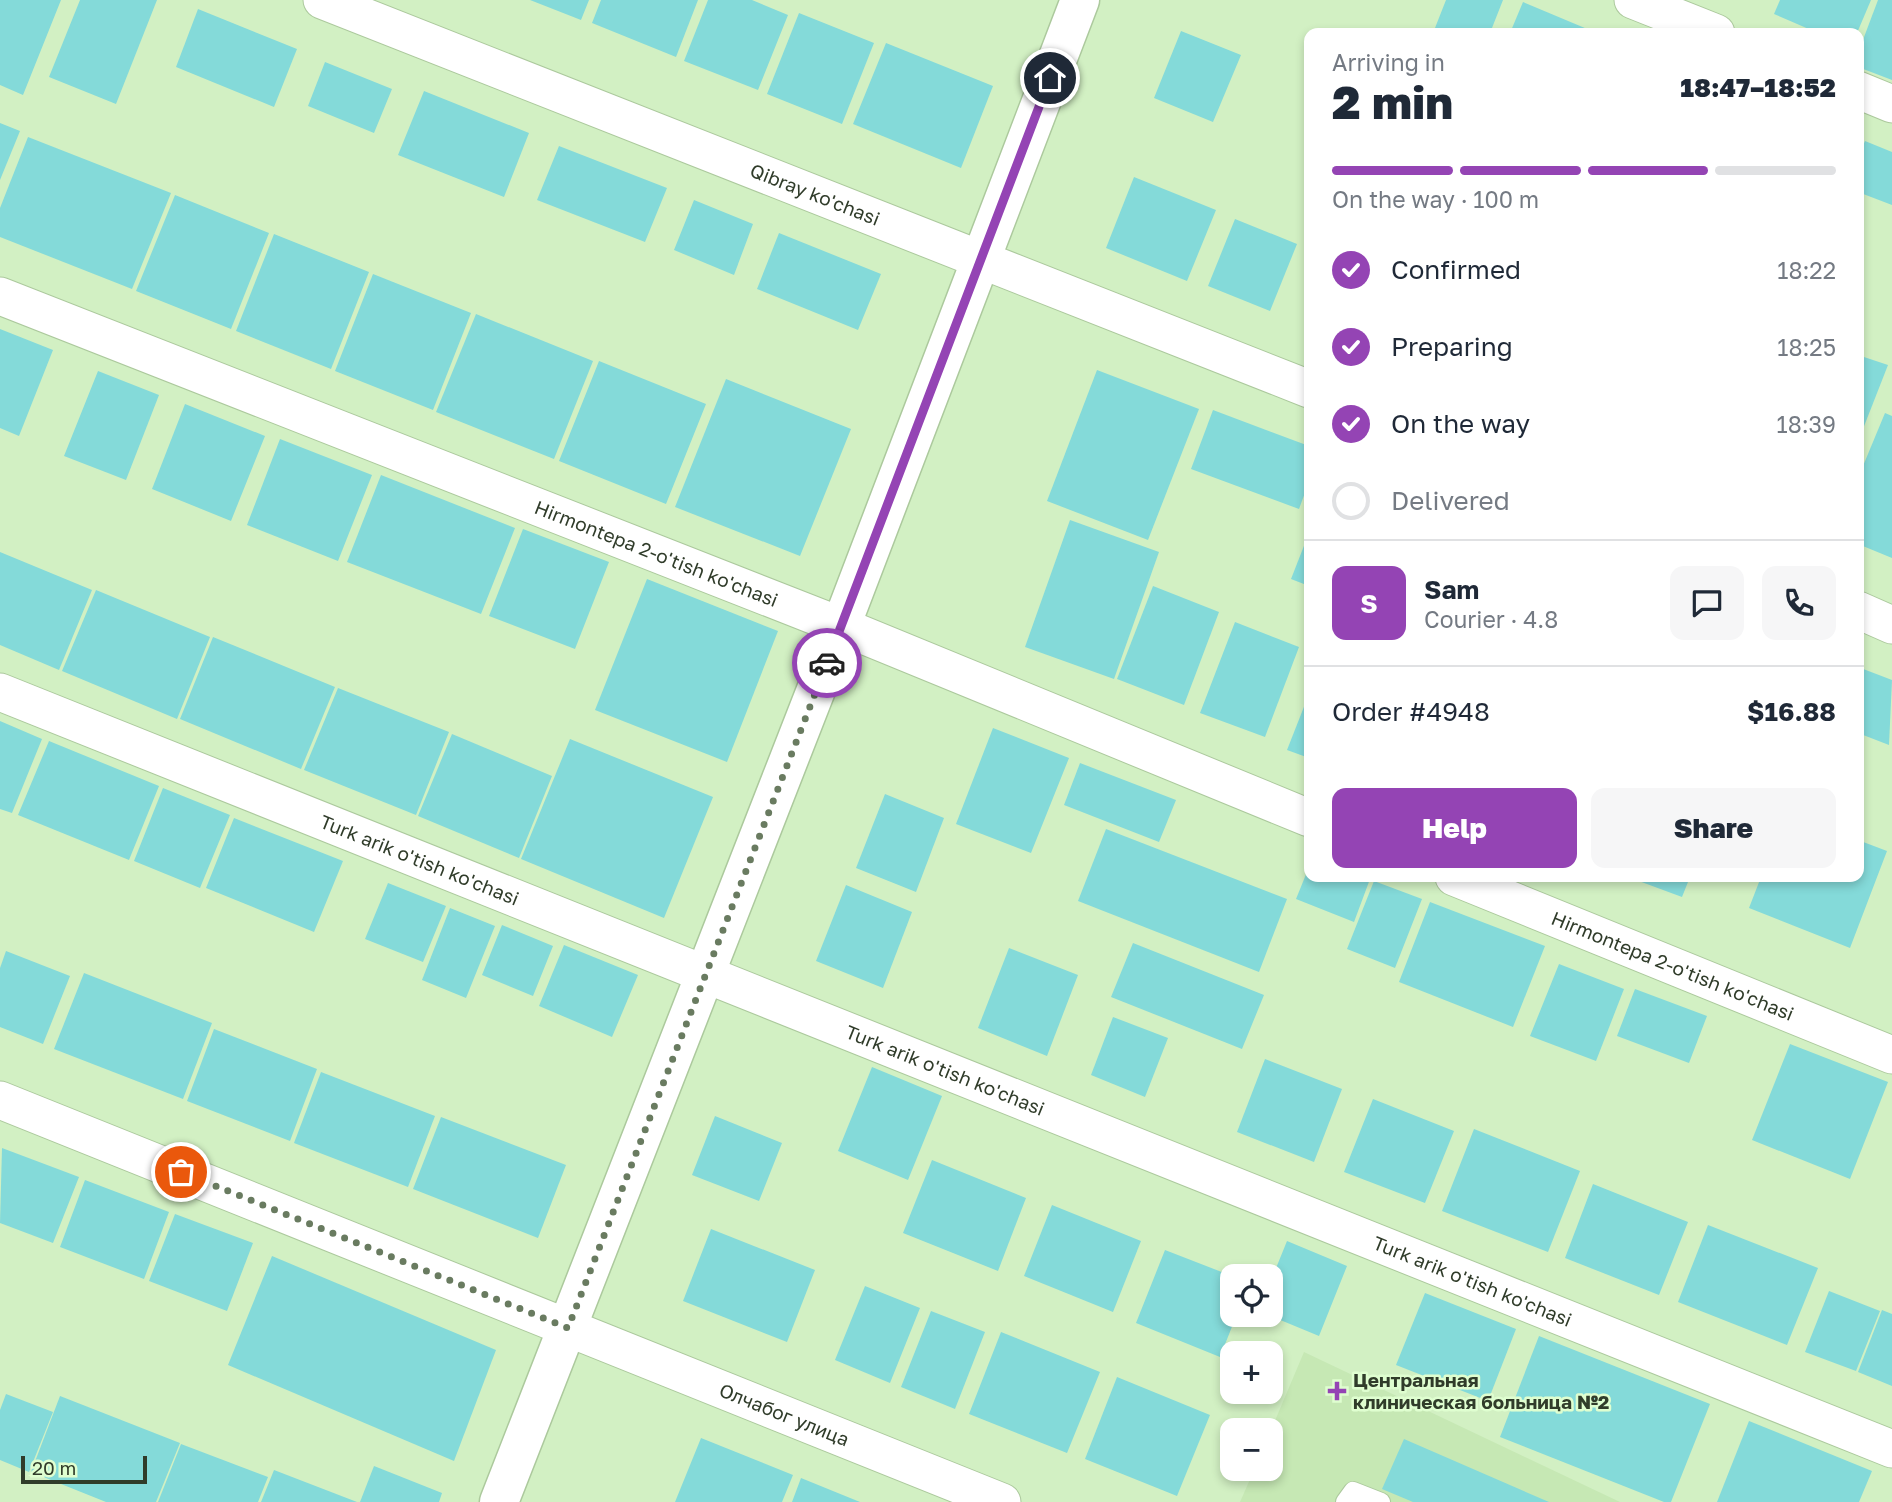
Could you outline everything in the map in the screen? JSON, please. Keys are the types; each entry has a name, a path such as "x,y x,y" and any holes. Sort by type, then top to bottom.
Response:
{"street":[{"name":"Qibray ko'chasi","path":"322,0 1304,387"},
{"path":"499,1502 841,626 1080,0"},
{"path":"1633,0 1703,28"},
{"path":"1864,92 1892,104"},
{"name":"Hirmontepa 2-o'tish ko'chasi","path":"0,296 841,626 1304,816"},
{"path":"1864,613 1892,625"},
{"name":"Turk arik o'tish ko'chasi","path":"0,692 1892,1449"},
{"name":"Hirmontepa 2-o'tish ko'chasi","path":"1466,882 1892,1055"},
{"name":"Олчабог улица","path":"0,1100 1002,1502"}],"lane":[{"path":"1345,1502 1353,1491 1381,1502"}],"shaded area":[{"name":"Центральная клиническая больница №2","path":"1304,1352 1620,1502 1240,1502 1249,1481 1283,1481 1283,1418 1276,1418"}],"building":[{"path":"0,0 61,0 23,95 0,85"},
{"path":"80,0 157,0 116,104 49,77"},
{"path":"530,0 589,0 581,20"},
{"path":"601,0 698,0 676,57 592,23"},
{"path":"708,0 752,0 788,15 758,90 684,61"},
{"path":"1446,0 1503,0 1492,28 1435,28"},
{"path":"1780,0 1871,0 1859,28 1806,28 1774,14"},
{"path":"1878,0 1892,0 1892,80 1864,69 1864,37"},
{"path":"1523,2 1585,28 1512,28"},
{"path":"198,9 297,49 274,107 176,67"},
{"path":"799,13 874,43 842,124 767,94"},
{"path":"1181,31 1241,55 1213,122 1154,98"},
{"path":"886,43 993,86 961,168 853,124"},
{"path":"325,62 392,89 374,133 308,106"},
{"path":"424,91 529,133 504,197 398,155"},
{"path":"0,123 20,131 0,180"},
{"path":"28,137 171,193 132,289 0,237 0,208"},
{"path":"1865,141 1892,152 1892,205 1864,194"},
{"path":"559,146 667,188 645,242 537,200"},
{"path":"1134,177 1216,210 1187,281 1106,248"},
{"path":"175,195 269,233 231,329 136,291"},
{"path":"694,200 753,224 734,275 674,250"},
{"path":"1235,219 1297,244 1270,311 1208,286"},
{"path":"779,233 881,274 858,330 757,289"},
{"path":"274,234 369,272 331,369 236,331"},
{"path":"373,274 471,313 433,410 335,371"},
{"path":"476,314 593,361 554,459 436,412"},
{"path":"0,329 53,350 19,436 0,428"},
{"path":"1864,357 1888,365 1864,426"},
{"path":"599,361 706,404 666,504 559,461"},
{"path":"1097,370 1199,409 1148,540 1047,501"},
{"path":"98,371 159,395 126,480 64,456"},
{"path":"726,379 851,429 800,556 675,507"},
{"path":"185,404 265,436 231,521 152,489"},
{"path":"1213,410 1304,444 1304,496 1299,509 1191,469"},
{"path":"1885,413 1892,416 1892,558 1864,546 1864,464"},
{"path":"280,439 372,475 338,561 247,525"},
{"path":"381,475 515,528 481,614 347,562"},
{"path":"1070,520 1159,552 1114,679 1025,647"},
{"path":"523,529 609,562 575,649 489,616"},
{"path":"1304,546 1304,584 1291,579"},
{"path":"0,552 92,590 59,670 0,645"},
{"path":"647,579 778,631 727,762 595,710"},
{"path":"1153,586 1219,612 1184,705 1117,679"},
{"path":"96,590 210,637 177,719 62,671"},
{"path":"1235,622 1299,647 1265,737 1200,713"},
{"path":"213,637 335,687 301,769 180,719"},
{"path":"1864,669 1892,680 1889,745 1864,735"},
{"path":"338,688 449,732 416,815 304,770"},
{"path":"1304,707 1304,756 1287,750"},
{"path":"0,721 42,739 12,813 0,809"},
{"path":"993,728 1069,758 1031,853 956,824"},
{"path":"452,734 552,776 519,858 418,816"},
{"path":"570,739 713,797 664,918 521,859"},
{"path":"49,741 159,786 129,860 18,815"},
{"path":"1080,763 1176,800 1159,842 1064,805"},
{"path":"163,788 230,815 200,888 134,861"},
{"path":"885,794 944,818 916,892 856,868"},
{"path":"234,818 343,861 314,932 206,888"},
{"path":"1106,829 1287,899 1259,972 1078,901"},
{"path":"1864,842 1887,851 1850,948 1749,908 1759,882 1864,882"},
{"path":"1304,879 1304,882 1369,882 1354,922 1296,899"},
{"path":"1374,882 1422,899 1395,968 1347,949"},
{"path":"1642,882 1688,882 1682,897"},
{"path":"388,883 446,906 423,962 365,939"},
{"path":"846,885 912,912 883,988 816,961"},
{"path":"1430,902 1545,946 1513,1027 1399,982"},
{"path":"450,908 495,926 466,998 422,980"},
{"path":"502,925 553,946 533,996 482,975"},
{"path":"1133,943 1264,995 1242,1049 1111,997"},
{"path":"564,945 638,975 612,1037 539,1006"},
{"path":"1009,948 1078,975 1047,1056 978,1028"},
{"path":"6,951 70,976 43,1044 0,1027 0,968"},
{"path":"1559,964 1624,989 1596,1061 1530,1036"},
{"path":"84,973 212,1023 183,1099 54,1049"},
{"path":"1635,989 1707,1016 1689,1063 1617,1036"},
{"path":"1113,1017 1168,1038 1145,1097 1091,1075"},
{"path":"214,1029 317,1069 290,1141 187,1101"},
{"path":"1790,1044 1888,1082 1850,1179 1752,1140"},
{"path":"1265,1059 1342,1089 1314,1162 1237,1132"},
{"path":"872,1067 942,1096 908,1180 838,1151"},
{"path":"321,1072 435,1116 408,1187 294,1143"},
{"path":"1373,1099 1454,1131 1425,1203 1344,1172"},
{"path":"715,1116 782,1143 759,1201 692,1175"},
{"path":"441,1117 566,1165 538,1238 413,1189"},
{"path":"1474,1129 1580,1171 1548,1252 1442,1211"},
{"path":"2,1148 79,1177 53,1243 0,1223"},
{"path":"932,1160 1026,1198 998,1271 903,1233"},
{"path":"85,1180 169,1212 144,1279 60,1247"},
{"path":"1593,1184 1688,1222 1659,1295 1565,1258"},
{"path":"1052,1205 1141,1241 1113,1312 1024,1276"},
{"path":"175,1214 253,1243 227,1311 149,1281"},
{"path":"1708,1225 1818,1268 1787,1345 1678,1302"},
{"path":"711,1229 815,1270 787,1342 683,1301"},
{"path":"1287,1241 1347,1266 1319,1336 1283,1321 1283,1264 1278,1264"},
{"path":"1165,1250 1220,1271 1220,1327 1232,1327 1226,1341 1220,1341 1220,1357 1136,1323"},
{"path":"272,1256 496,1350 454,1461 228,1365"},
{"path":"865,1286 920,1308 890,1383 835,1360"},
{"path":"1829,1291 1880,1311 1856,1371 1805,1352"},
{"path":"1425,1293 1516,1329 1488,1401 1396,1365"},
{"path":"1882,1310 1892,1314 1892,1386 1858,1372"},
{"path":"931,1311 985,1332 955,1409 901,1387"},
{"path":"1001,1332 1100,1372 1067,1453 969,1414"},
{"path":"1539,1336 1710,1404 1671,1502 1664,1502 1500,1437"},
{"path":"1117,1377 1210,1415 1177,1496 1085,1459"},
{"path":"6,1394 53,1412 29,1472 0,1460 0,1410"},
{"path":"60,1396 180,1443 156,1502 106,1502 31,1472"},
{"path":"1749,1421 1872,1471 1859,1502 1717,1502"},
{"path":"701,1438 793,1475 782,1502 675,1502"},
{"path":"1404,1439 1549,1502 1413,1502 1382,1489"},
{"path":"181,1444 268,1477 258,1502 158,1502"},
{"path":"374,1466 442,1493 439,1502 360,1502"},
{"path":"274,1470 357,1502 261,1502"},
{"path":"801,1478 860,1502 792,1502"}],"way so far":[{"path":"181,1172 568,1328 827,663"}],"place":[{"name":"Центральная клиническая больница №2","path":"1337,1391"}],"route":[{"path":"827,663 1050,78"}]}
